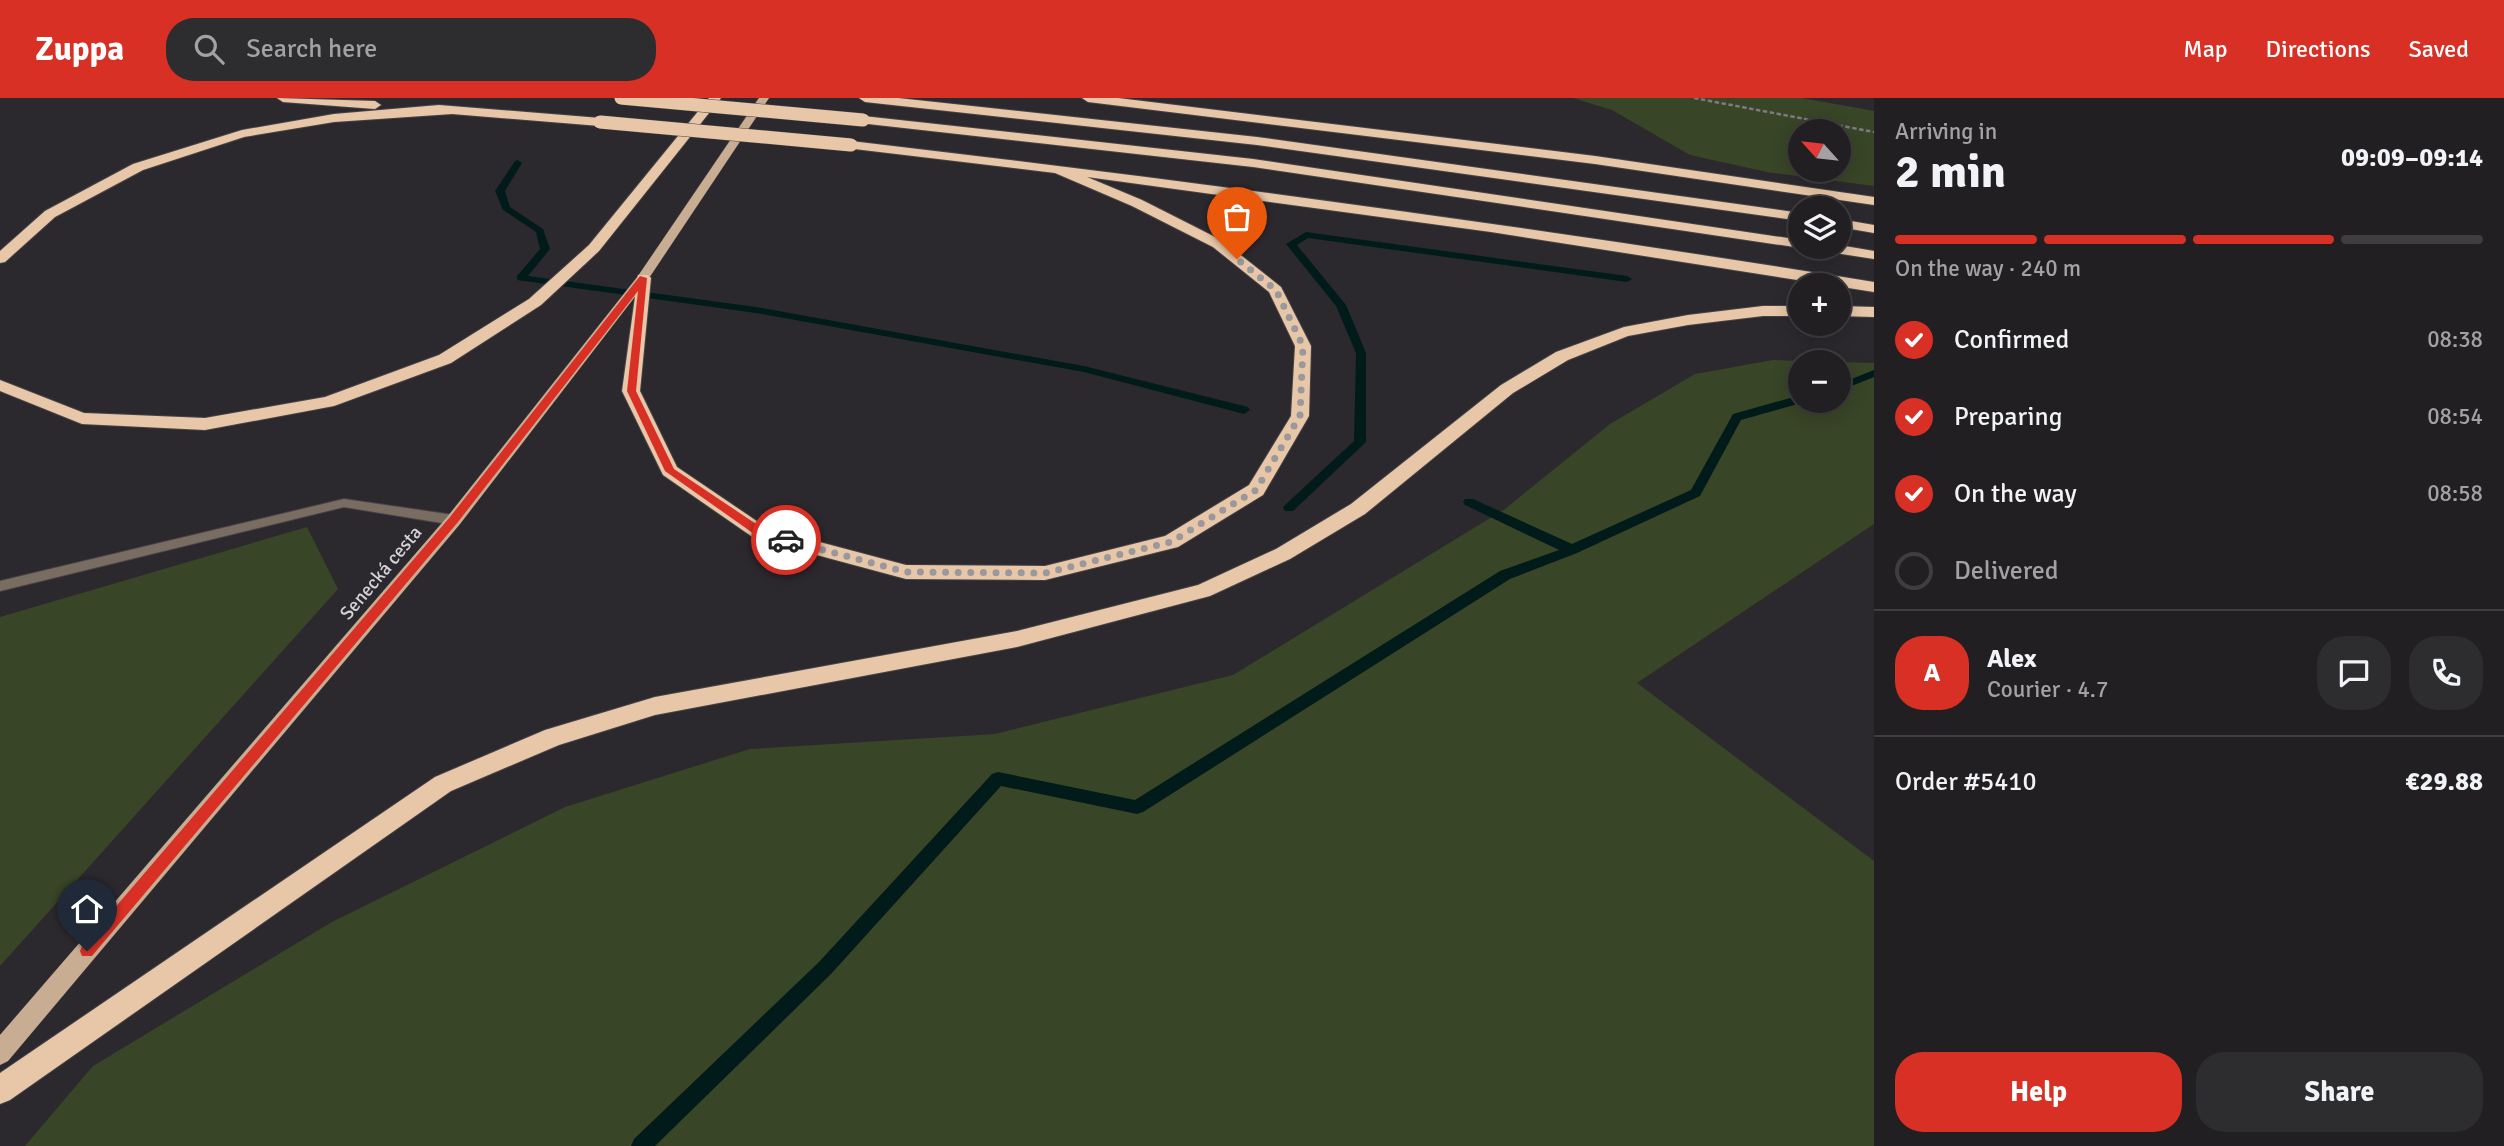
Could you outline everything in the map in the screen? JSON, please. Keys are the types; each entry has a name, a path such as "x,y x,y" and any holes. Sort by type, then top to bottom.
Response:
{"highway":[{"path":"283,98 600,122 851,145 1054,168 1432,217 1874,287"},
{"path":"621,98 863,120 1253,163 1788,242"},
{"path":"0,385 82,418 205,424 328,402 445,359 535,302 594,248 715,98"},
{"path":"865,98 1257,141 1788,215"},
{"path":"1088,98 1595,160 1874,201"},
{"path":"1175,98 1265,118"},
{"path":"0,260 50,214 138,167 242,134 334,118 453,110"},
{"path":"643,278 631,391 670,471 761,533 906,572 1045,573 1171,542 1256,490 1300,416 1303,346 1276,290 1218,244 1137,203 1054,168"},
{"path":"1851,225 1874,229"},
{"path":"1851,251 1874,255"},
{"path":"0,1090 443,785 552,737 655,706 1017,639 1203,591 1283,554 1358,509 1507,390 1562,356 1624,332 1689,320 1763,311 1788,311"},
{"path":"1851,311 1874,312"}],"main road":[{"name":"Senecká cesta","path":"0,1053 454,520 643,278 764,98"}],"lane":[{"path":"0,586 344,503 454,520"}],"path":[{"path":"1694,98 1874,132"}],"green space":[{"path":"1573,98 1802,98 1874,111 1874,186 1843,182 1852,182 1852,119 1788,119 1788,175 1690,155 1612,110"},
{"path":"1773,360 1788,360 1788,413 1851,413 1851,362 1874,363 1874,524 1637,683 1874,861 1874,1146 25,1146 93,1066 332,922 565,807 750,749 995,734 1233,675 1505,509 1610,424 1695,374"},
{"path":"307,527 338,589 0,966 0,617"}],"waterway":[{"path":"518,163 500,191 506,208 540,231 545,249 521,278 756,310 1084,369 1244,410"},
{"path":"1289,508 1360,442 1361,353 1341,305 1291,244 1306,235 1627,279"},
{"path":"1851,383 1874,373"},
{"path":"1572,550 1696,493 1737,417 1788,403"},
{"path":"1469,502 1572,550"},
{"path":"641,1146 825,968 998,779 1137,807 1505,575 1572,550"}],"way so far":[{"path":"786,540 906,572 1045,573 1171,542 1256,490 1300,416 1303,346 1276,290 1237,259"}],"route":[{"path":"87,951 454,520 643,278 631,391 670,471 761,533 786,540"}]}
